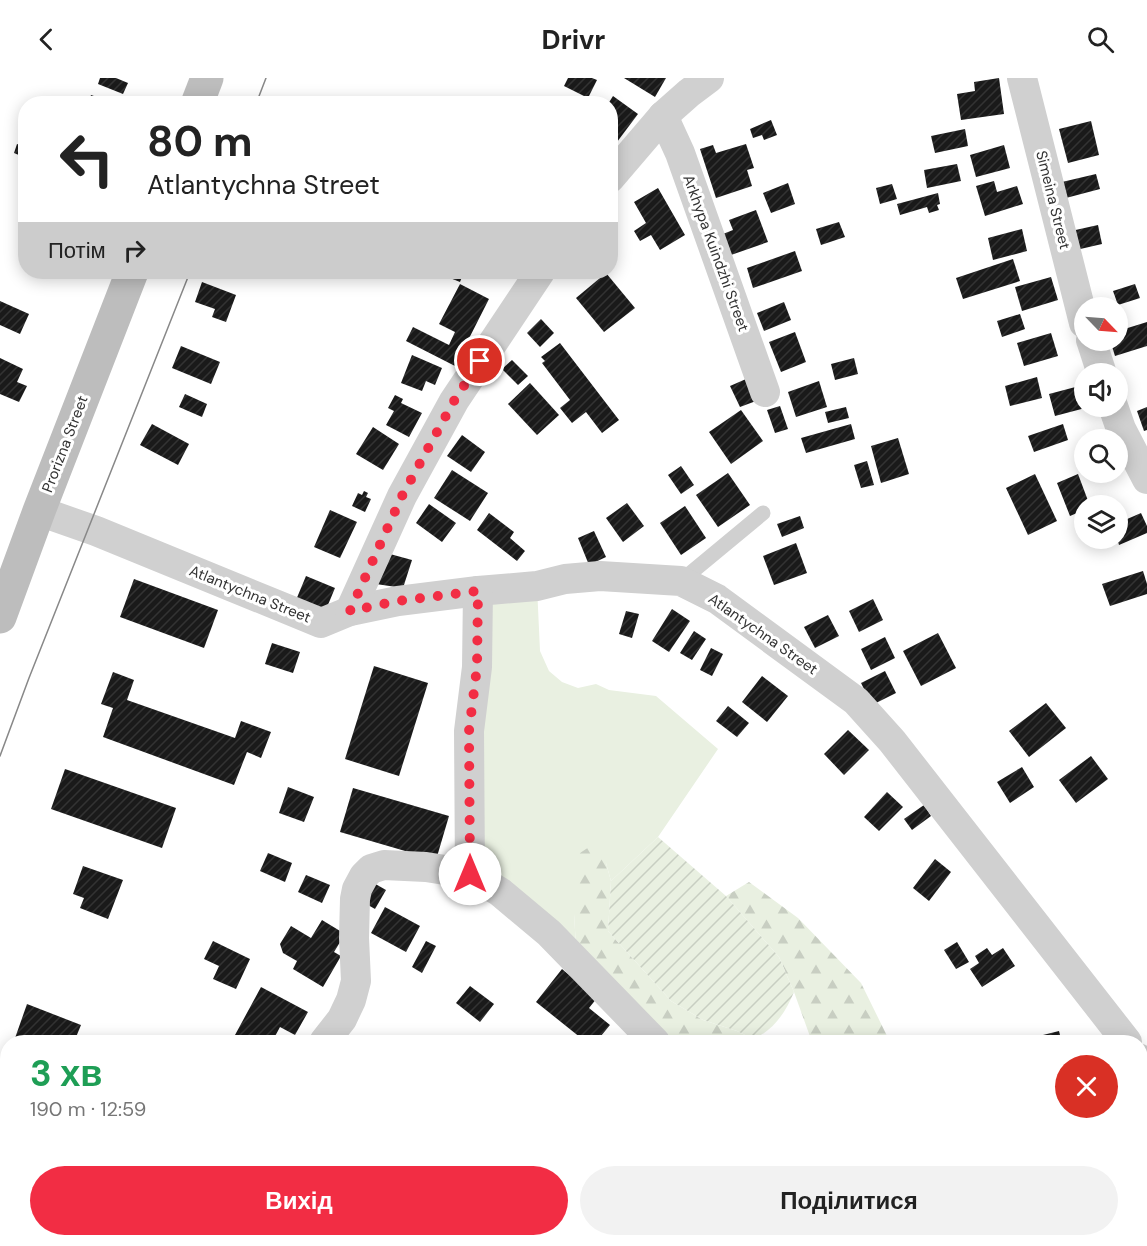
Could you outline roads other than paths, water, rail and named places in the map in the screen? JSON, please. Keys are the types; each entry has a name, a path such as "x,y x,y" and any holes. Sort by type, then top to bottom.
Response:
{"main road":[{"path":"200,96 207,78"},
{"name":"Prorizna Street","path":"0,617 129,279"}],"street":[{"path":"618,169 663,117 709,78"},
{"name":"Simeina Street","path":"1022,78 1078,297"},
{"name":"Arkhypa Kuindzhi Street","path":"663,117 680,153 765,392"},
{"path":"350,611 402,496 449,411 535,279"},
{"path":"1117,417 1147,479"},
{"name":"Atlantychna Street","path":"39,511 96,531 321,623 350,611 398,601 537,586 565,579 600,576 681,581 717,599 856,701 892,741 1122,1035"},
{"path":"470,874 469,731 477,667 478,591"},
{"path":"329,1035 342,1019 351,1000 356,981 354,938 357,889 371,868 384,865 426,867 470,874 500,892 549,933 648,1035"}],"lane":[{"path":"681,581 763,513"}],"tram line":[{"path":"259,96 266,78"},
{"path":"0,756 187,279"}]}
